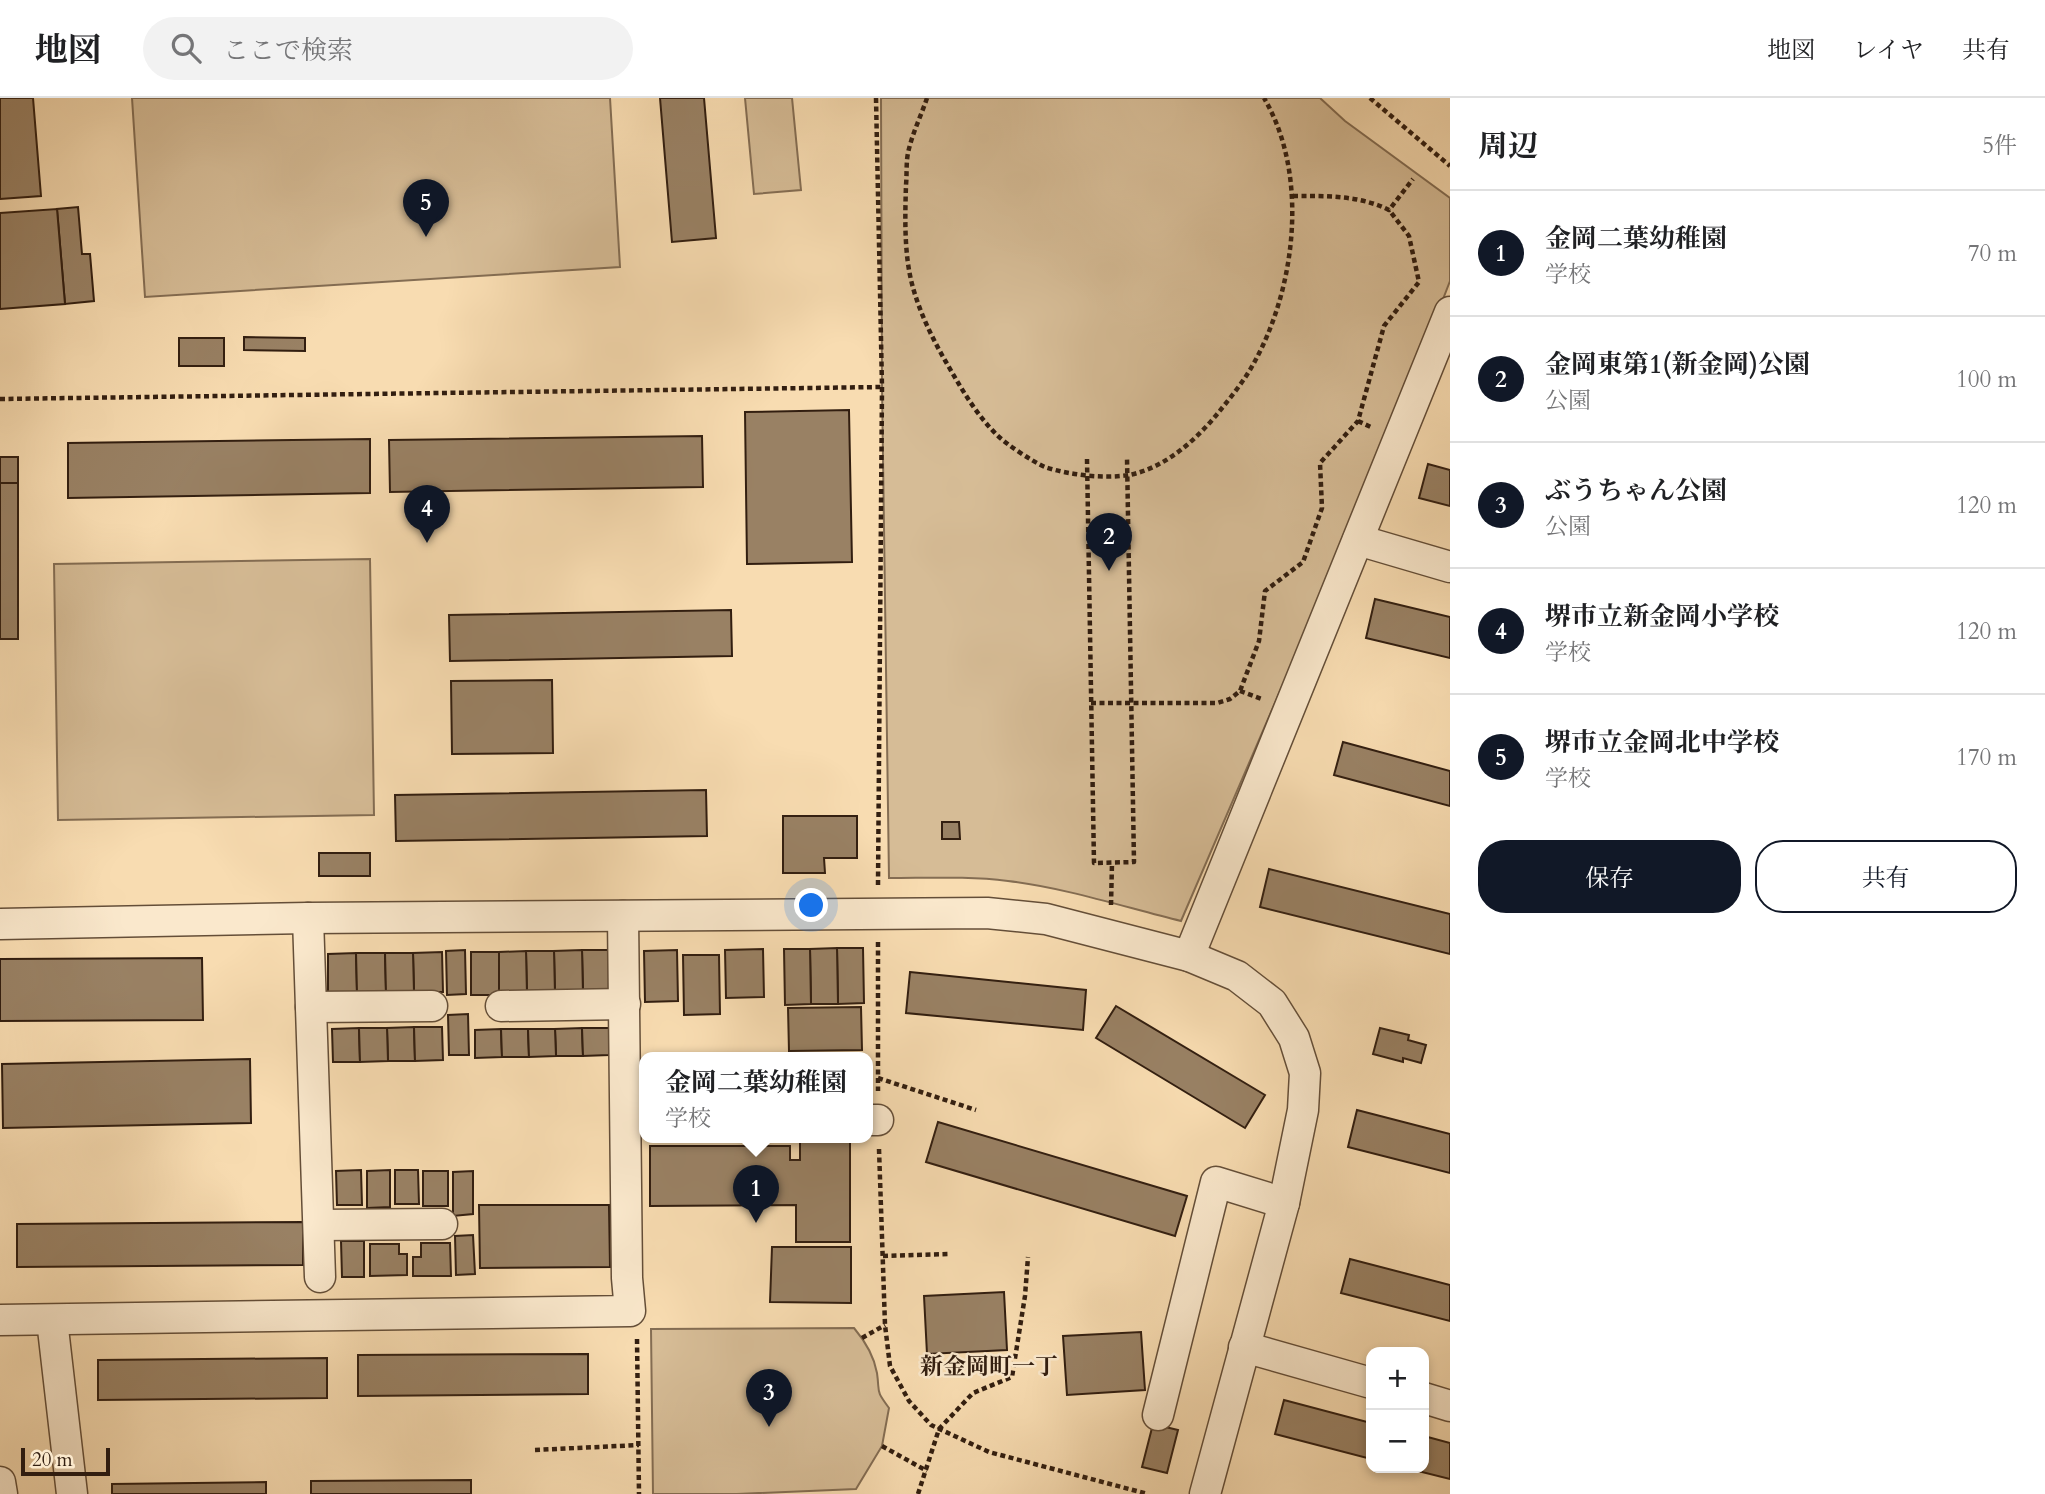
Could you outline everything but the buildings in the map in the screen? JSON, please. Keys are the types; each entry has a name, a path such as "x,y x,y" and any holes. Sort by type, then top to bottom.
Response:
{"street":[{"path":"1189,956 1450,313"},
{"path":"1358,540 1450,567"},
{"path":"0,924 307,918 987,913 1046,919 1189,956 1237,976 1272,1003 1294,1038 1305,1073 1303,1110 1284,1203 1205,1494"},
{"path":"0,1321 630,1311 628,1278 636,1123 625,1004 623,916"},
{"path":"307,918 320,1277"},
{"path":"501,1006 625,1004"},
{"path":"311,1007 432,1006"},
{"path":"1158,1415 1216,1182 1284,1203"},
{"path":"319,1224 442,1224"},
{"path":"52,1320 72,1494"},
{"path":"1244,1347 1366,1382"},
{"path":"1429,1400 1450,1406"},
{"path":"0,1482 2,1494"}],"path":[{"path":"876,98 882,387 878,887"},
{"path":"927,98 908,153 905,222 912,284 932,337 966,398 998,436 1044,466 1087,475 1127,475 1140,472 1180,452 1210,422 1255,362 1272,323 1283,285 1293,213 1287,159 1275,117 1264,98"},
{"path":"1370,98 1450,166"},
{"path":"1389,210 1413,179"},
{"path":"1091,703 1217,703 1230,699 1240,691 1259,641 1265,592 1303,562 1322,508 1320,463 1358,421 1384,326 1419,282 1409,236 1389,210 1376,204 1343,197 1293,196"},
{"path":"0,399 882,387"},
{"path":"1087,459 1094,863 1134,862 1127,457"},
{"path":"1111,913 1112,863"},
{"path":"878,934 878,1077 873,1120 885,1325 890,1366 909,1401 931,1425 939,1429 989,1452 1148,1494"},
{"path":"878,1077 976,1110"},
{"path":"883,1256 948,1254"},
{"path":"918,1494 939,1429 973,1393 1012,1377 1025,1296 1028,1257"},
{"path":"630,1311 636,1333 639,1494"},
{"path":"862,1338 885,1325"},
{"path":"535,1450 639,1446"},
{"path":"882,1447 927,1471"}],"shaded area":[{"path":"132,98 610,98 620,267 145,297"},
{"path":"745,98 792,98 801,190 754,194"},
{"path":"881,98 1320,98 1345,121 1450,198 1450,281 1390,436 1181,921 1030,884 979,878 889,878"},
{"path":"370,559 374,815 58,820 54,564"},
{"path":"854,1328 871,1355 876,1367 879,1391 889,1408 882,1446 856,1489 653,1494 651,1329"}],"place":[{"name":"堺市立金岡北中学校","path":"426,237"},
{"name":"堺市立新金岡小学校","path":"427,543"},
{"name":"金岡東第1(新金岡)公園","path":"1109,571"},
{"name":"金岡二葉幼稚園","path":"756,1223"},
{"name":"ぶうちゃん公園","path":"769,1427"}],"district":[{"name":"新金岡町一丁","path":"989,1366"}]}
